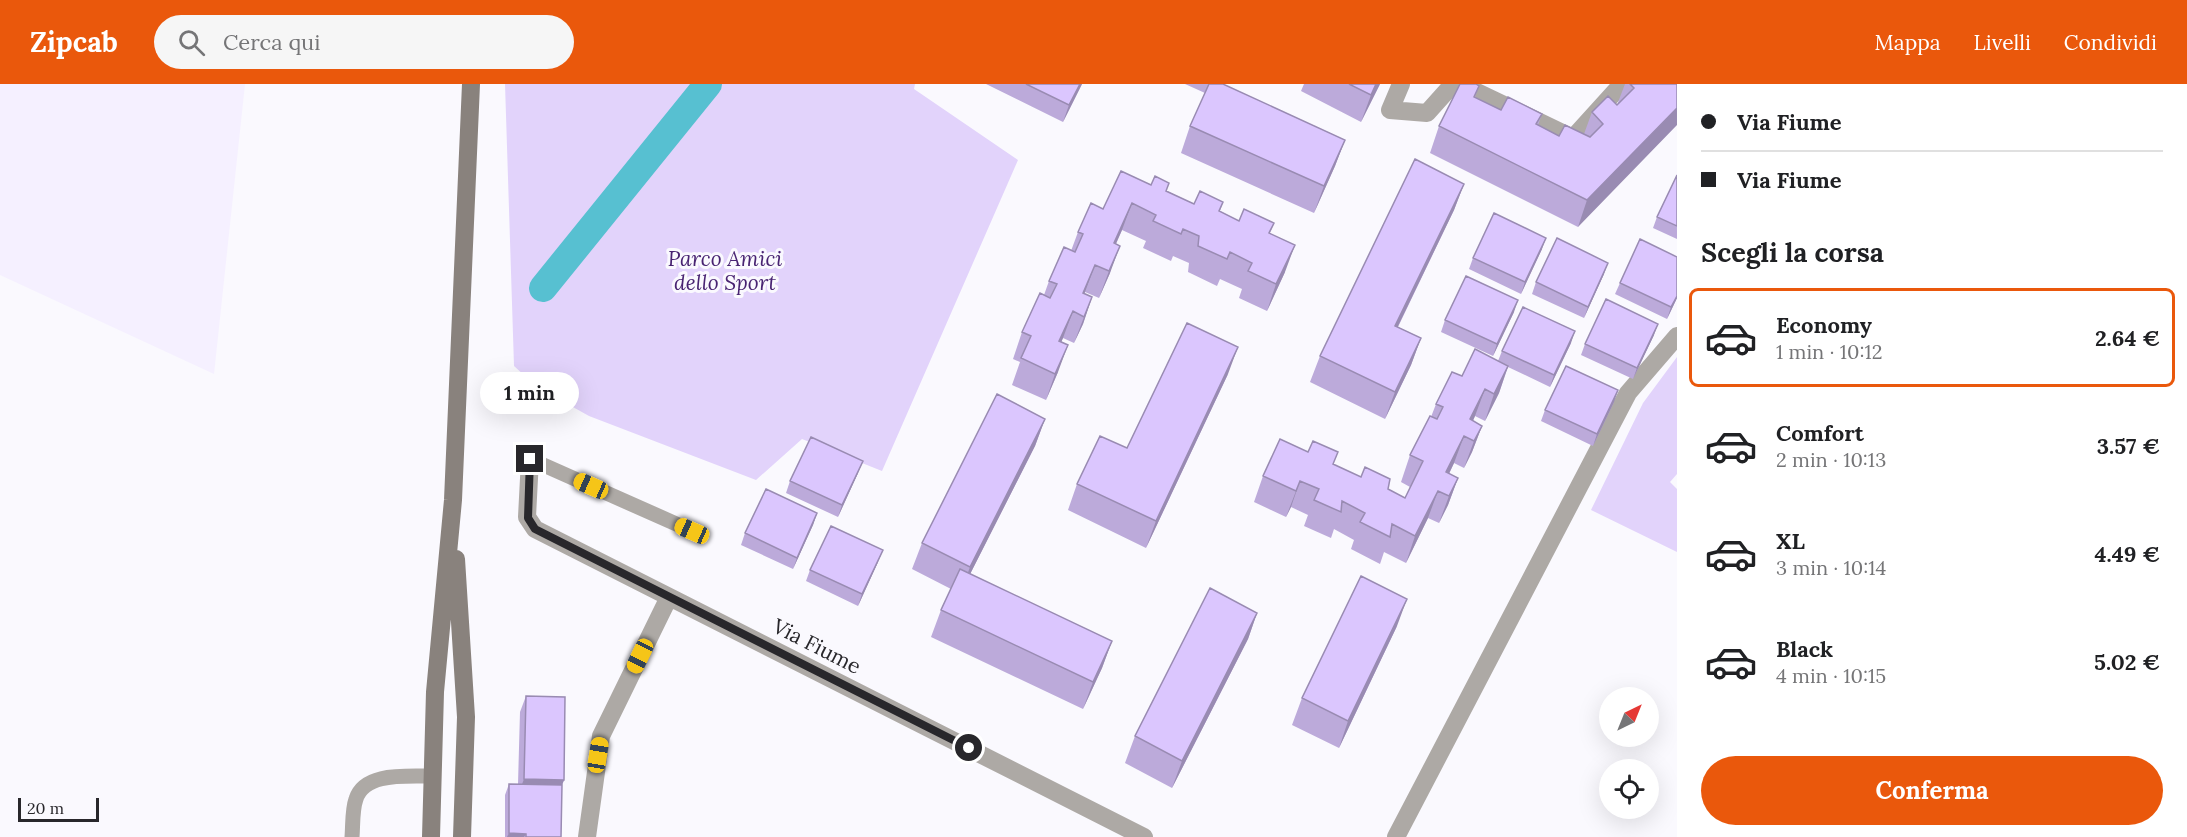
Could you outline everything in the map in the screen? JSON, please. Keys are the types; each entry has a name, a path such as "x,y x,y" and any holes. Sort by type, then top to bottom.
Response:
{"main road":[{"path":"431,837 435,692 453,500 471,84"},
{"path":"453,500 466,717 462,837"}],"street":[{"path":"1401,84 1390,110 1427,113 1453,84"},
{"path":"1460,84 1573,138 1622,84"},
{"path":"1396,837 1628,393 1677,336"},
{"name":"Via Fiume","path":"530,459 528,518 535,529 1144,837"},
{"path":"586,837 601,736 669,597"}],"lane":[{"path":"530,459 692,531"},
{"path":"352,837 355,800 362,787 373,781 387,778 433,776"}],"shaded area":[{"path":"0,84 245,84 214,374 0,275"}],"green space":[{"name":"Parco Amici dello Sport","path":"505,84 915,84 914,89 1018,160 882,471 802,439 756,480 589,416 537,387 514,366"},
{"path":"1677,357 1677,474 1670,482 1677,489 1677,552 1591,510 1643,403"}],"building":[{"path":"1026,84 1080,84 1069,105"},
{"path":"1209,84 1223,84 1345,140 1324,186 1190,126"},
{"path":"1349,84 1376,84 1371,95"},
{"path":"1460,84 1476,84 1479,86 1474,97 1501,110 1508,97 1542,114 1536,124 1559,136 1565,125 1590,137 1603,124 1592,112 1608,96 1617,105 1634,88 1630,84 1677,84 1677,108 1587,200 1439,126"},
{"path":"1415,159 1464,184 1395,326 1421,338 1395,392 1320,356"},
{"path":"1121,171 1151,185 1155,176 1169,183 1166,191 1194,204 1200,191 1223,202 1219,211 1239,221 1244,209 1274,223 1269,233 1295,245 1276,284 1248,271 1252,263 1230,252 1227,259 1198,246 1199,236 1183,229 1181,234 1153,221 1156,215 1132,203 1114,243 1120,246 1109,271 1095,265 1083,293 1092,297 1084,317 1073,311 1059,341 1068,345 1055,374 1021,358 1031,336 1022,332 1040,293 1050,298 1057,284 1049,281 1064,247 1075,252 1083,234 1078,232 1091,203 1103,209"},
{"path":"1677,175 1677,226 1657,217"},
{"path":"1494,213 1546,238 1525,282 1473,258"},
{"path":"1557,238 1608,263 1588,307 1536,282"},
{"path":"1640,239 1677,257 1677,296 1671,307 1620,283"},
{"path":"1466,276 1518,300 1497,344 1445,320"},
{"path":"1606,299 1658,324 1637,368 1585,344"},
{"path":"1523,307 1575,331 1554,375 1502,351"},
{"path":"1187,323 1238,347 1156,521 1077,484 1100,436 1127,448"},
{"path":"1475,349 1508,366 1494,394 1485,389 1470,419 1482,426 1474,441 1464,436 1446,472 1458,478 1449,496 1438,491 1415,536 1392,524 1390,537 1360,522 1365,513 1342,501 1341,512 1314,500 1319,489 1300,481 1296,491 1263,476 1280,439 1308,452 1313,441 1338,452 1333,464 1361,477 1365,467 1390,479 1388,489 1405,498 1423,461 1410,455 1430,416 1437,419 1443,407 1436,404 1452,372 1462,376"},
{"path":"1566,366 1618,390 1597,434 1545,410"},
{"path":"997,394 1045,419 970,567 922,543"},
{"path":"811,437 863,461 842,505 790,481"},
{"path":"766,489 817,513 797,558 745,533"},
{"path":"831,526 883,550 862,594 810,570"},
{"path":"960,569 1112,641 1093,682 941,610"},
{"path":"1361,576 1407,599 1348,721 1302,698"},
{"path":"1210,588 1257,613 1182,761 1135,736"},
{"path":"526,696 565,697 564,780 524,779"},
{"path":"509,784 562,785 561,837 526,837 526,834 509,833"}],"waterway":[{"path":"543,288 708,84"}],"route":[{"path":"530,459 528,518 535,529 969,748"}]}
